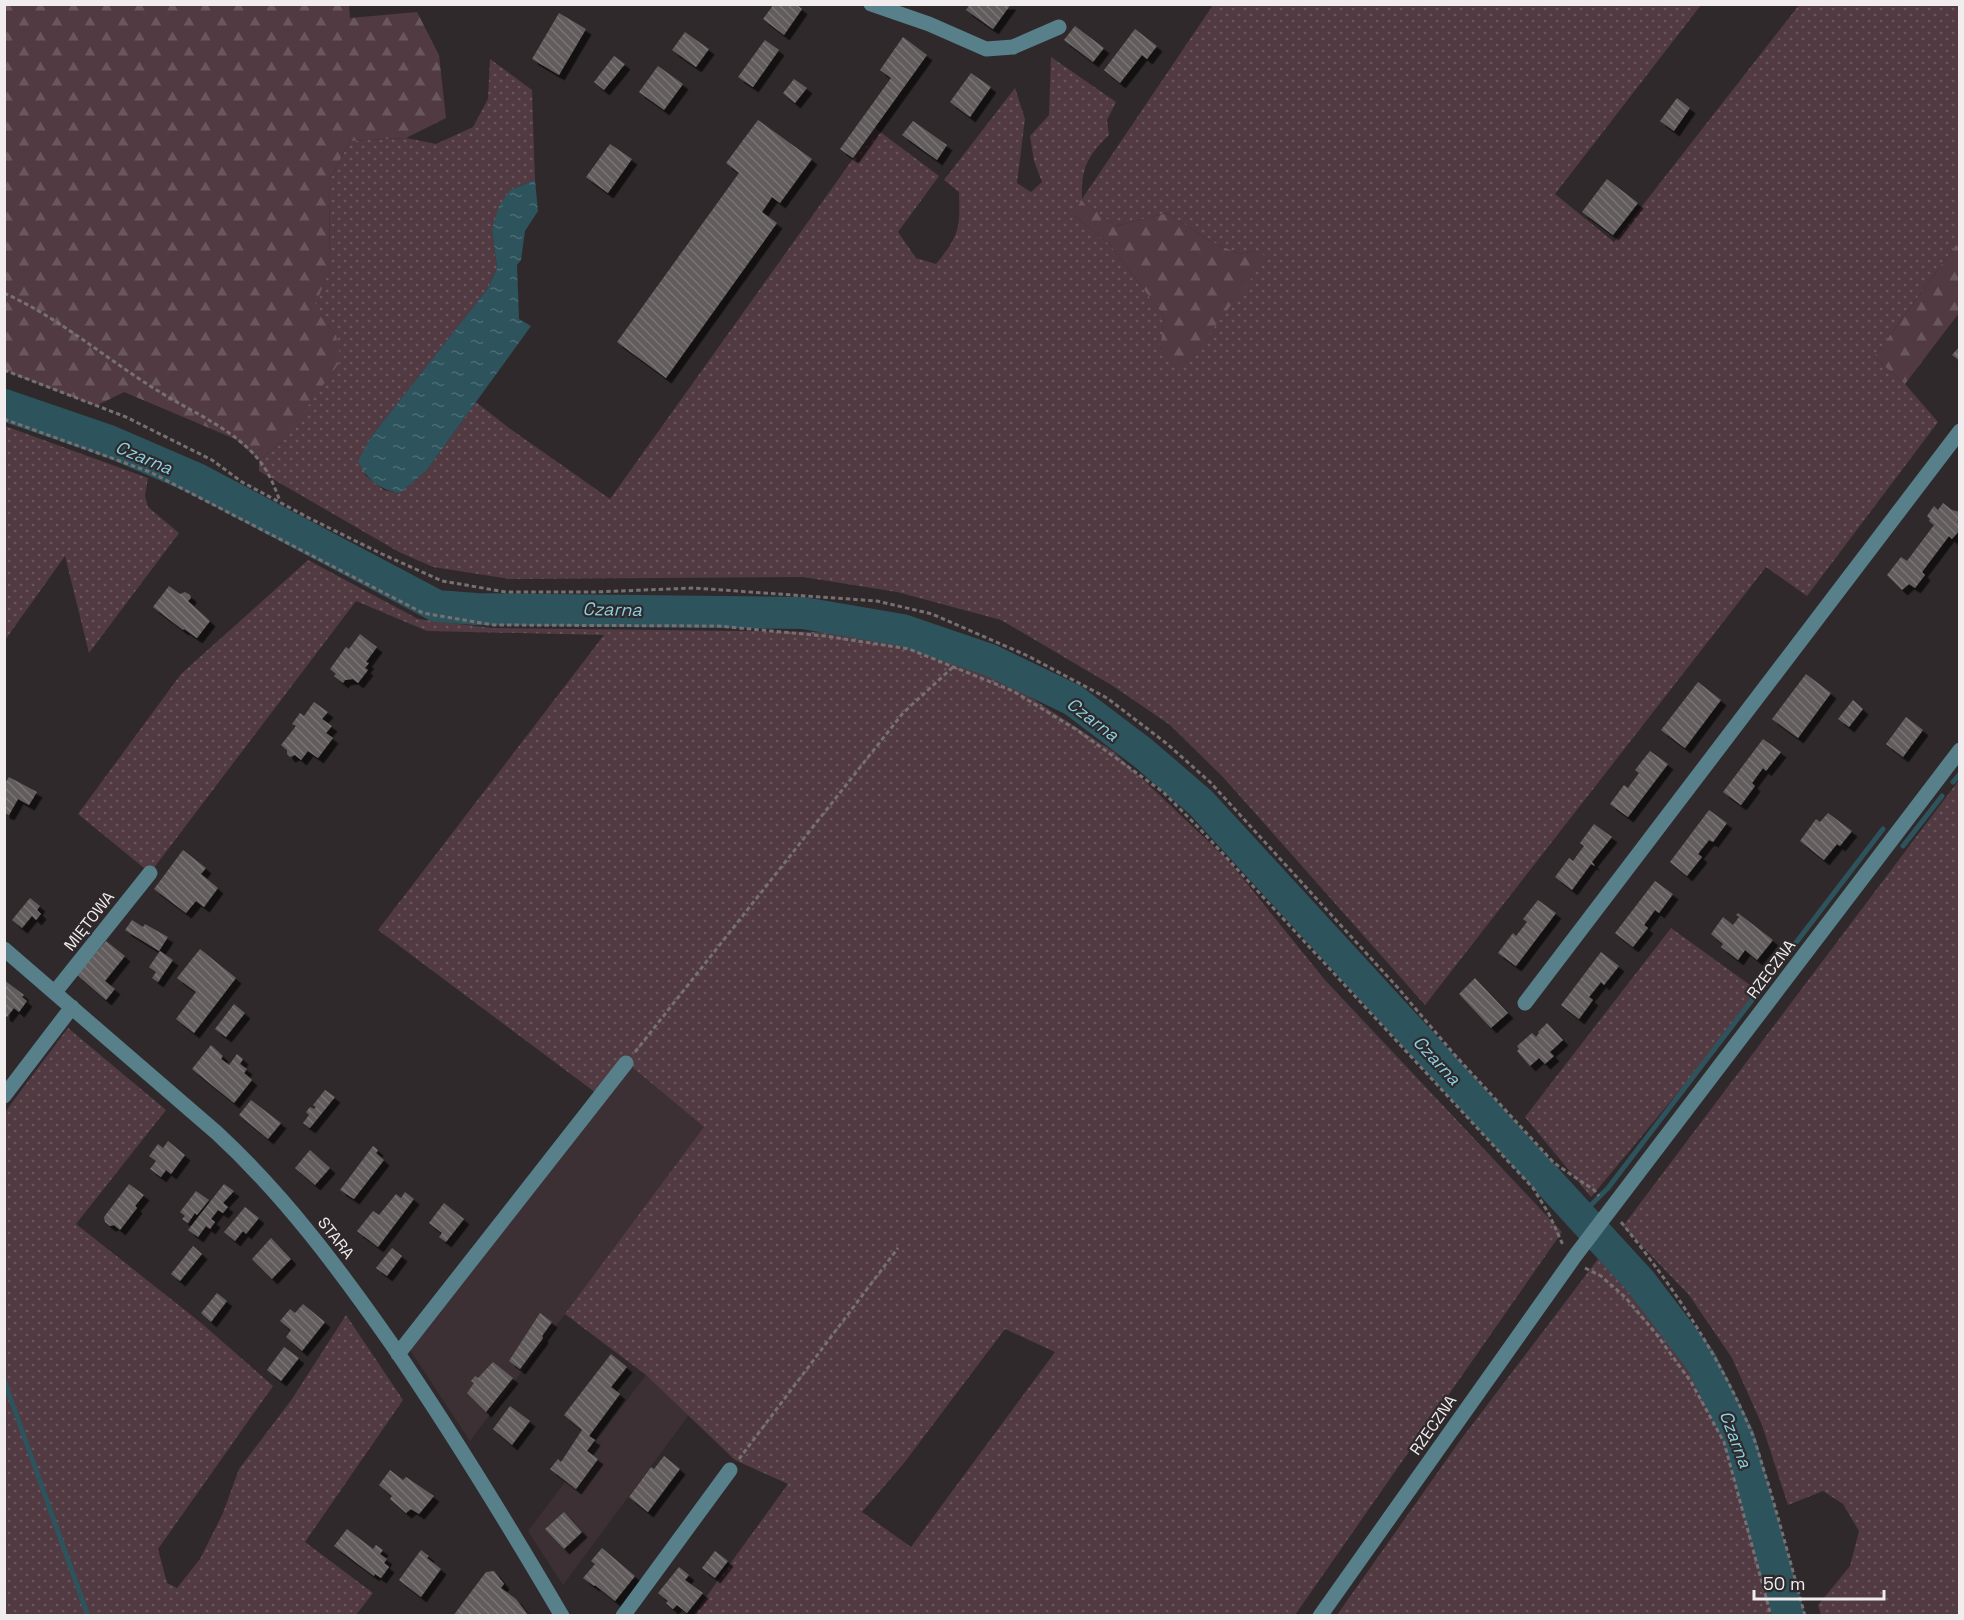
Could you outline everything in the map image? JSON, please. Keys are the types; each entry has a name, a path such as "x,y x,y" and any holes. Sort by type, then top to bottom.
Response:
{"street":[{"path":"871,4 929,24 986,49 1013,47 1059,27"},
{"path":"1525,1002 1959,431"},
{"name":"RZECZNA","path":"1320,1616 1573,1259 1959,750"},
{"name":"MIĘTOWA","path":"55,992 150,873"},
{"name":"STARA","path":"4,948 249,1162 319,1244 358,1296 451,1433 562,1616"},
{"path":"4,1096 72,1007"},
{"path":"398,1354 626,1063"},
{"path":"622,1616 730,1470"}],"path":[{"path":"4,293 20,300 67,329 170,398 207,418 230,434 262,464 280,503"},
{"path":"4,370 126,417 212,460 242,482 280,503 382,554 442,580 506,592 596,592 693,588 877,601 932,614 1028,656 1107,698 1166,743 1210,782 1391,980 1454,1054 1554,1164 1594,1190 1663,1277 1698,1327 1728,1380 1752,1434 1784,1536 1805,1616"},
{"path":"4,419 150,472 423,613 494,625 718,626 825,636 909,649 1013,691 1077,730 1163,792 1199,828 1533,1188 1573,1259 1601,1276 1626,1298 1691,1382 1724,1442 1771,1616"},
{"path":"626,1063 903,713 953,667"},
{"path":"730,1470 898,1248"}],"shaded area":[{"path":"632,1067 704,1127 933,1085 563,1585 528,1531 646,1375 565,1314 470,1441 410,1350"}],"green space":[{"path":"5,5 349,5 350,18 417,12 439,55 446,118 406,138 350,141 329,180 330,271 315,304 336,335 341,360 282,442 259,460 235,439 124,392 96,406 5,371"},
{"path":"1213,5 1701,5 1555,194 1614,242 1799,5 1959,5 1959,241 1874,357 1905,384 1938,422 1807,596 1766,567 1425,1005 1223,777 1170,725 1113,686 1001,620 897,592 803,577 510,579 433,567 399,552 259,471 259,460 282,442 336,335 314,304 330,271 329,180 350,141 406,138 436,144 473,127 488,99 490,59 532,90 535,180 510,190 492,229 497,268 488,288 371,437 365,475 384,490 400,493 426,471 476,402 610,499 875,128 939,176 898,232 916,258 936,264 950,246 957,231 959,192 944,180 1015,88 1025,119 1017,183 1031,192 1042,182 1034,161 1030,136 1049,115 1051,57 1116,102 1107,120 1109,135 1095,150 1084,171 1082,199","holes":["1082,201 1116,226 1167,213 1212,242 1240,254 1258,250 1160,350 1164,316 1110,245 1074,215"]},
{"path":"1081,200 1116,226 1167,213 1212,242 1240,254 1258,250 1267,258 1181,371 1160,350 1164,316 1110,245 1074,215"},
{"path":"1959,241 1959,313 1905,384 1874,357"},
{"path":"5,426 148,478 145,496 148,507 179,533 89,653 65,556 5,640"},
{"path":"308,560 418,619 492,628 833,632 932,650 1021,691 1114,752 1228,860 1325,980 1562,1232 1295,1615 693,1615 788,1484 735,1460 646,1375 565,1314 704,1127 632,1067 600,1096 378,930 604,635 427,631 356,601 150,873 78,814 181,674","holes":["1005,1329 1055,1352 911,1547 862,1512 904,1463"]},
{"path":"1959,780 1959,1615 1821,1615 1818,1605 1850,1566 1859,1531 1843,1504 1823,1491 1788,1505 1762,1425 1732,1358 1689,1295 1623,1226"},
{"path":"1671,928 1761,993 1591,1197 1525,1117"},
{"path":"68,1028 166,1110 76,1224 200,1322 273,1386 158,1549 167,1583 177,1588 200,1559 223,1513 239,1469 292,1399 346,1315 403,1400 305,1542 373,1593 356,1615 5,1615 5,1112"},
{"path":"1598,1259 1621,1280 1683,1352 1727,1438 1776,1615 1337,1615 1459,1442"}],"water":[{"path":"535,180 538,211 525,231 521,260 517,265 519,319 531,326 426,471 400,493 386,489 370,479 358,461 371,437 488,288 497,268 492,229 499,206 510,190"}],"building":[{"path":"774,4 796,4 802,9 784,35 763,19"},
{"path":"970,4 1011,4 993,29 966,10"},
{"path":"559,13 586,29 559,75 532,59"},
{"path":"1075,26 1104,48 1093,62 1064,40"},
{"path":"1135,29 1157,46 1147,59 1142,55 1120,83 1104,70"},
{"path":"685,32 709,49 696,67 672,50"},
{"path":"903,37 927,55 853,158 840,149 891,78 880,70"},
{"path":"765,40 779,50 753,87 738,77"},
{"path":"614,56 625,64 604,90 594,82"},
{"path":"658,66 683,84 664,110 639,92"},
{"path":"971,73 991,87 970,117 950,102"},
{"path":"794,79 807,88 795,103 783,93"},
{"path":"1677,98 1690,108 1674,131 1660,121"},
{"path":"758,120 812,159 780,203 772,197 762,212 777,223 666,378 617,342 739,173 726,163"},
{"path":"913,121 947,145 937,160 902,135"},
{"path":"610,144 632,159 608,193 586,177"},
{"path":"1607,179 1638,203 1613,235 1582,212"},
{"path":"1960,346 1960,361 1952,355"},
{"path":"1943,503 1952,510 1960,512 1960,519 1957,522 1960,523 1960,530 1952,539 1949,536 1922,572 1925,575 1915,588 1909,584 1902,590 1887,575 1901,557 1907,561 1934,525 1927,516 1934,506 1938,510"},
{"path":"169,586 180,594 185,592 190,595 191,598 188,601 210,621 197,638 153,607"},
{"path":"360,634 377,647 366,662 369,663 365,668 368,670 358,683 353,679 345,680 343,683 334,676 336,674 330,669 346,647 349,649"},
{"path":"1806,674 1831,693 1798,738 1772,719"},
{"path":"1698,682 1721,700 1685,748 1661,730"},
{"path":"1853,700 1863,709 1849,727 1838,719"},
{"path":"314,702 328,712 322,719 332,726 326,733 333,738 318,758 308,751 301,760 295,755 290,757 281,745 296,726 292,724 300,713 304,716"},
{"path":"1906,717 1923,730 1903,757 1886,744"},
{"path":"1763,739 1781,752 1766,771 1763,768 1752,783 1755,786 1741,805 1723,792"},
{"path":"1650,751 1668,764 1628,817 1610,804 1624,785 1628,788 1639,773 1635,770"},
{"path":"9,777 37,792 29,805 18,799 9,815 4,813 4,785"},
{"path":"1709,810 1727,823 1713,842 1709,840 1698,854 1702,857 1687,876 1670,862"},
{"path":"1828,813 1852,831 1824,860 1800,841 1816,819 1820,822"},
{"path":"1594,824 1612,837 1592,862 1595,866 1591,864 1572,890 1555,877 1569,858 1573,861 1584,846 1580,843"},
{"path":"183,850 206,868 201,874 218,888 204,907 196,901 186,913 154,889"},
{"path":"1655,881 1673,894 1659,913 1655,910 1644,925 1648,928 1633,947 1615,933"},
{"path":"30,898 40,906 37,910 41,914 36,920 32,916 22,928 12,920"},
{"path":"1538,900 1556,913 1516,966 1498,953 1513,933 1516,936 1527,922 1523,919"},
{"path":"1738,913 1773,940 1757,960 1745,950 1738,960 1721,947 1723,944 1711,934 1723,917 1733,925 1739,917 1736,915"},
{"path":"132,920 143,927 145,924 168,937 159,951 125,930"},
{"path":"106,941 125,956 105,981 115,989 106,1000 77,975"},
{"path":"200,949 236,978 194,1033 176,1019 196,992 177,978"},
{"path":"160,951 173,960 158,982 152,978 156,972 149,967"},
{"path":"1601,952 1619,966 1604,985 1601,982 1589,997 1593,1000 1579,1019 1561,1005"},
{"path":"1475,978 1508,1013 1491,1028 1459,994"},
{"path":"4,980 24,995 22,997 27,1001 19,1012 14,1008 7,1017 4,1015"},
{"path":"234,1004 245,1013 226,1037 215,1029"},
{"path":"1547,1023 1563,1040 1550,1052 1554,1056 1545,1064 1539,1058 1530,1066 1517,1051 1519,1049 1517,1046 1532,1033 1536,1037"},
{"path":"211,1045 223,1056 221,1059 229,1065 237,1054 243,1059 240,1064 247,1069 244,1073 252,1080 234,1103 192,1069"},
{"path":"325,1090 335,1097 310,1128 303,1123 309,1115 306,1112 310,1107 314,1109 316,1107 313,1105"},
{"path":"251,1100 281,1123 268,1139 239,1115"},
{"path":"168,1141 185,1155 171,1174 166,1170 161,1177 150,1169 156,1161 149,1156 158,1144 163,1148"},
{"path":"373,1146 378,1150 376,1153 384,1160 354,1199 340,1190"},
{"path":"310,1150 330,1168 315,1185 295,1168"},
{"path":"129,1184 144,1195 120,1230 105,1222 104,1217"},
{"path":"224,1184 234,1191 223,1203 228,1207 223,1213 218,1210 211,1219 215,1222 210,1229 206,1226 198,1237 188,1230"},
{"path":"196,1191 209,1200 188,1223 182,1219 185,1216 180,1212"},
{"path":"405,1192 414,1199 378,1247 357,1231 373,1211 379,1215 396,1194 401,1198"},
{"path":"444,1203 464,1219 446,1242 439,1237 442,1233 429,1223"},
{"path":"245,1207 259,1218 246,1234 243,1231 235,1241 224,1232"},
{"path":"271,1238 291,1259 272,1279 252,1259"},
{"path":"193,1246 202,1254 180,1281 171,1274"},
{"path":"392,1248 402,1256 387,1276 376,1268"},
{"path":"217,1293 227,1301 211,1322 201,1313"},
{"path":"303,1304 325,1322 302,1351 286,1337 291,1330 280,1321 290,1309 295,1313"},
{"path":"540,1313 552,1322 520,1369 509,1361"},
{"path":"284,1347 299,1358 281,1381 267,1370"},
{"path":"611,1354 627,1367 611,1387 620,1394 589,1436 595,1440 587,1451 598,1459 576,1489 550,1469 558,1459 561,1462 582,1430 564,1415"},
{"path":"493,1362 513,1378 486,1412 467,1393 474,1383 471,1381 475,1376 478,1378"},
{"path":"510,1406 530,1421 512,1445 493,1429"},
{"path":"664,1456 680,1469 648,1512 629,1497 651,1467 654,1469"},
{"path":"390,1470 403,1480 406,1477 434,1496 419,1514 411,1509 406,1513 379,1485"},
{"path":"564,1512 582,1532 564,1549 545,1529"},
{"path":"347,1529 373,1549 376,1545 383,1550 380,1554 387,1559 384,1563 389,1567 381,1578 375,1574 374,1576 334,1546"},
{"path":"602,1548 635,1576 615,1601 583,1578 595,1564 591,1561"},
{"path":"421,1550 441,1569 421,1597 399,1580"},
{"path":"715,1551 728,1561 715,1578 702,1568"},
{"path":"679,1567 689,1575 685,1580 703,1593 687,1613 677,1605 673,1609 666,1603 668,1601 658,1593"},
{"path":"494,1571 504,1584 501,1588 516,1599 529,1616 453,1616 486,1572"}],"waterway":[{"name":"Czarna","path":"4,405 109,441 197,479 437,606 476,609 803,613 902,630 990,660 1073,700 1143,753 1201,803 1640,1281 1701,1361 1739,1438 1789,1616"},
{"path":"1953,782 1960,774"},
{"path":"1903,846 1942,796"},
{"path":"1579,1213 1590,1206 1608,1188 1883,829"},
{"path":"4,1380 88,1616"}]}
